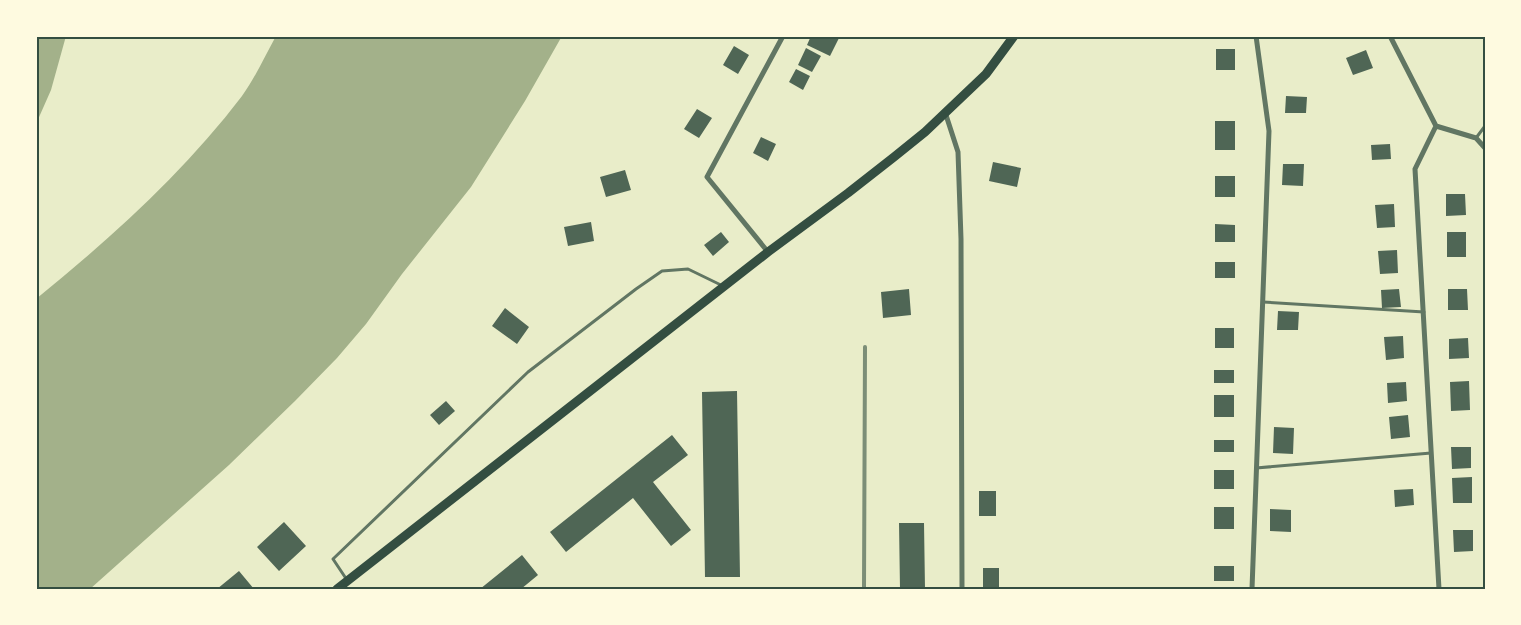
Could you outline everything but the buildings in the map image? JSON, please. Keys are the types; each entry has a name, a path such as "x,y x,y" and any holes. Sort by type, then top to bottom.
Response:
{"main road":[{"path":"337,589 924,132 986,74 1014,36"}],"street":[{"path":"768,252 708,177 783,36"},
{"path":"1252,589 1269,131 1256,36"},
{"path":"1390,36 1436,126 1476,138 1485,148"},
{"path":"945,112 958,152 960,184 962,589"},
{"path":"1436,126 1416,169 1439,589"}],"lane":[{"path":"1476,138 1485,126"},
{"path":"347,580 333,559 528,372 636,288 662,271 688,269 723,287"},
{"path":"1262,302 1424,312"},
{"path":"1256,468 1432,453"}],"shaded area":[{"path":"36,36 66,36 51,90 36,124"},
{"path":"276,36 562,36 525,101 471,187 402,274 366,324 337,358 229,465 90,589 36,589 36,299 91,253 171,178 196,151 242,96"}],"railway":[{"path":"864,589 865,347"}]}
